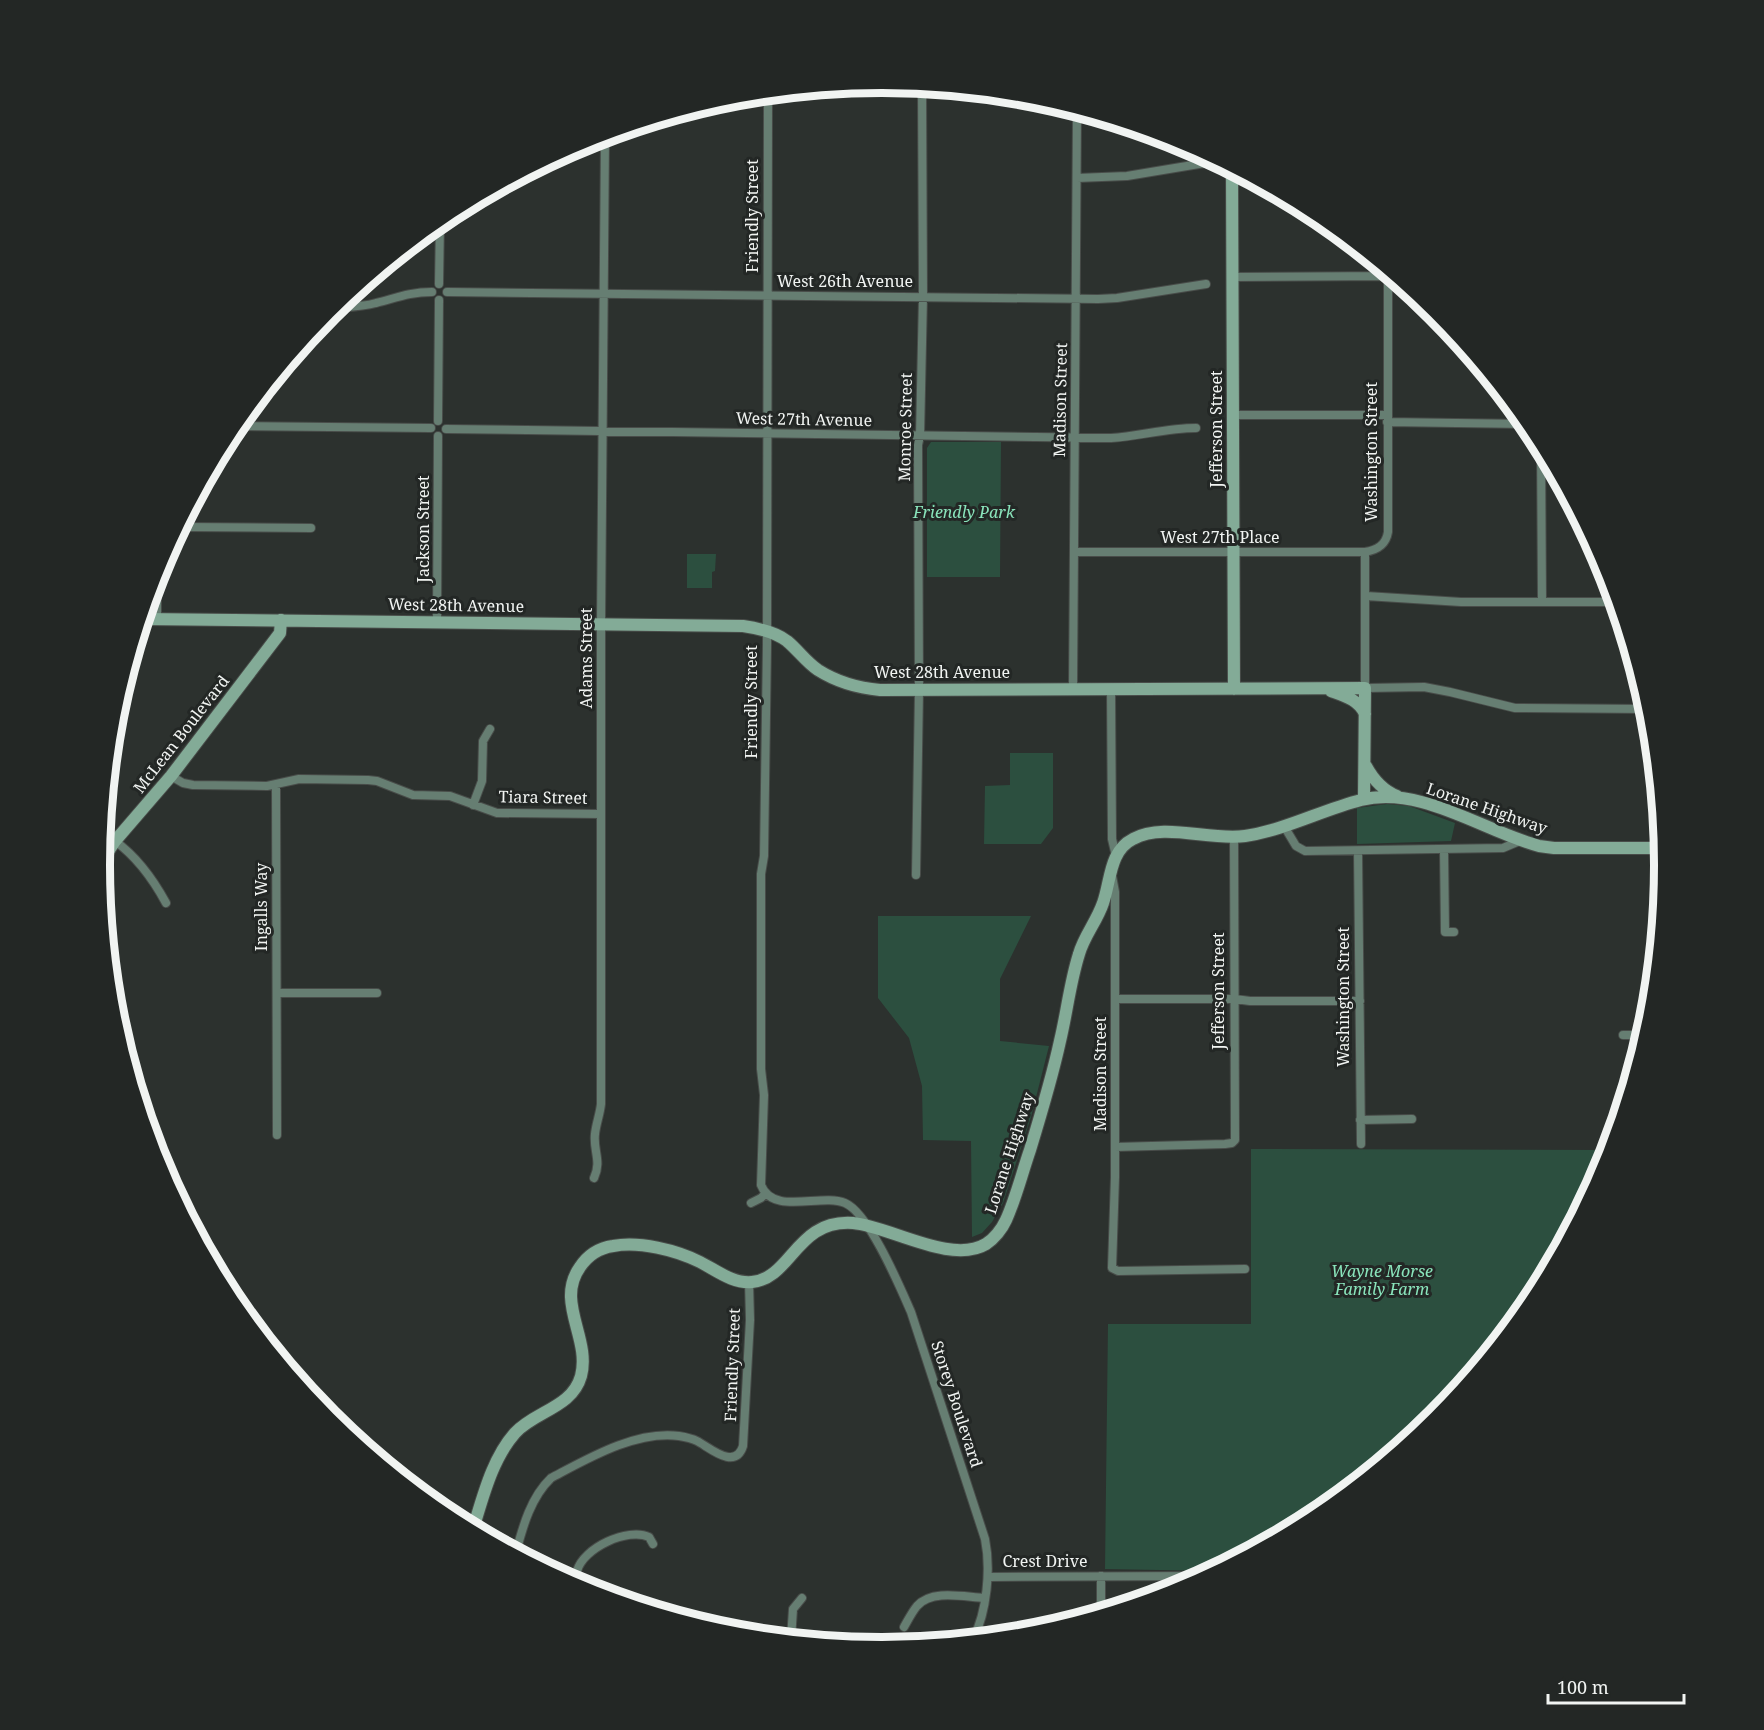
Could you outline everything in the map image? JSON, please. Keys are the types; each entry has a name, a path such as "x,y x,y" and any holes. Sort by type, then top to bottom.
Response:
{"street":[{"name":"Monroe Street","path":"916,875 919,690 918,445 923,296 922,95"},
{"name":"Friendly Street","path":"766,1193 761,1185 760,1176 764,1095 761,1069 761,874 765,833 767,632 768,102"},
{"name":"Madison Street","path":"1073,689 1077,118"},
{"name":"Adams Street","path":"594,1178 598,1166 594,1134 601,1104 601,624 605,145"},
{"path":"1077,178 1127,176 1202,163"},
{"name":"Jefferson Street","path":"1232,178 1234,689"},
{"path":"439,284 440,233"},
{"path":"1232,277 1379,275"},
{"name":"Washington Street","path":"1365,552 1381,546 1387,536 1389,283"},
{"path":"439,284 445,287 447,292 445,298 439,300 433,297 432,292 439,284"},
{"name":"West 26th Avenue","path":"447,292 1117,298 1206,284"},
{"path":"349,307 378,303 407,293 432,292"},
{"path":"438,421 439,300"},
{"path":"1232,415 1514,423"},
{"path":"438,421 443,422 446,429 444,434 438,436 432,433 431,428 432,424 438,421"},
{"path":"247,426 431,428"},
{"name":"West 27th Avenue","path":"446,429 1124,437 1176,428 1196,428"},
{"name":"Jackson Street","path":"437,622 438,436"},
{"path":"1541,463 1542,602"},
{"path":"189,526 311,528"},
{"name":"West 27th Place","path":"1074,552 1365,552"},
{"path":"1364,799 1365,552"},
{"path":"1366,596 1461,602 1607,602"},
{"path":"157,601 157,619"},
{"name":"West 28th Avenue","path":"150,619 727,625 755,628 767,632 786,641 817,669 842,682 871,689 1424,687 1515,708 1638,709"},
{"name":"McLean Boulevard","path":"111,848 171,776 280,633 281,620"},
{"path":"1322,688 1351,699 1363,709 1365,714"},
{"path":"1111,689 1112,839 1116,856"},
{"path":"473,805 482,778 483,741 490,729"},
{"path":"1365,764 1378,784 1388,792 1404,798"},
{"path":"171,776 187,784 276,785"},
{"name":"Tiara Street","path":"276,785 298,779 373,780 413,795 447,796 492,812 601,814"},
{"name":"Ingalls Way","path":"276,785 277,1136"},
{"name":"Lorane Highway","path":"749,1282 763,1279 778,1269 807,1237 833,1224 858,1223 940,1248 958,1250 974,1249 985,1245 996,1236 1005,1222 1017,1190 1041,1115 1060,1043 1080,951 1102,908 1116,856 1126,843 1147,833 1170,832 1234,837 1257,834 1364,799 1404,798 1431,804 1539,846 1653,848"},
{"path":"1284,826 1296,846 1302,851 1503,848 1522,840"},
{"name":"Jefferson Street","path":"1115,1147 1232,1143 1235,1138 1234,837"},
{"path":"115,841 127,850 142,868 166,903"},
{"path":"1444,850 1445,932 1454,932"},
{"name":"Washington Street","path":"1358,851 1361,1144"},
{"name":"Madison Street","path":"1111,873 1115,892 1113,1270 1245,1269"},
{"path":"277,993 377,993"},
{"path":"1115,999 1360,1001"},
{"path":"1623,1035 1635,1035"},
{"path":"1360,1120 1412,1119"},
{"path":"751,1203 766,1193 773,1199 784,1201 844,1202 860,1214 868,1226"},
{"name":"Storey Boulevard","path":"868,1226 911,1312 985,1539 989,1577 976,1631"},
{"path":"475,1521 489,1481 506,1446 515,1434 566,1399 579,1382 583,1354 572,1313 570,1295 577,1271 595,1251 618,1244 646,1246 692,1258 726,1276 749,1282"},
{"name":"Friendly Street","path":"518,1545 532,1505 544,1485 551,1478 606,1450 628,1442 658,1436 692,1439 721,1456 735,1456 742,1449 750,1320 749,1282"},
{"path":"577,1573 586,1556 607,1542 638,1535 649,1537 653,1544"},
{"name":"Crest Drive","path":"1101,1576 1101,1605"},
{"name":"Crest Drive","path":"989,1577 1181,1576"},
{"path":"904,1627 917,1606 928,1598 942,1596 984,1598"},
{"path":"791,1631 792,1609 802,1598"}],"green space":[{"name":"Friendly Park","path":"931,442 1001,442 1000,577 927,577 927,448"},
{"path":"687,554 716,554 715,571 712,572 712,588 687,588"},
{"path":"1010,753 1053,753 1053,828 1041,844 984,844 985,786 1010,785"},
{"path":"1387,804 1409,806 1455,823 1451,841 1357,844 1357,808"},
{"path":"878,916 1031,916 1000,979 1000,1041 1049,1046 1031,1117 1003,1203 992,1222 982,1233 972,1237 971,1141 923,1140 922,1086 909,1038 878,998"},
{"name":"Wayne Morse Family Farm","path":"1251,1149 1599,1150 1551,1251 1524,1294 1462,1374 1428,1411 1391,1445 1311,1507 1268,1534 1193,1571 1105,1569 1108,1324 1251,1324"}]}
